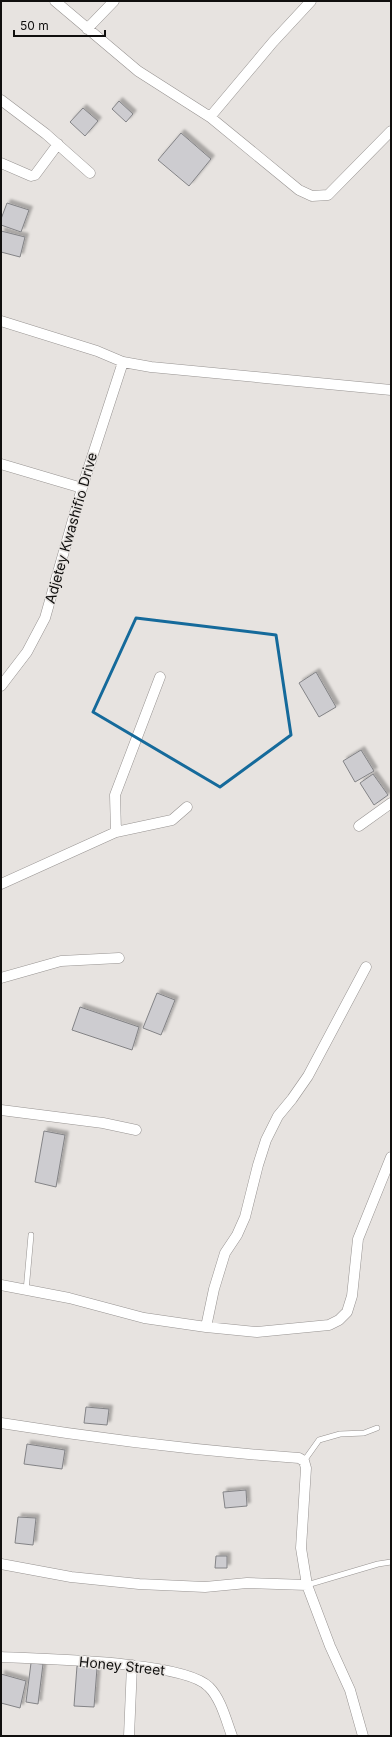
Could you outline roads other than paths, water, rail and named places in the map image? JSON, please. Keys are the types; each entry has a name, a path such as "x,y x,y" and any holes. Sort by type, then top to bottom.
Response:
{"street":[{"path":"55,1 138,71 210,117 299,190 312,196 328,195 391,131"},
{"path":"87,29 114,1"},
{"path":"210,117 273,42 311,1"},
{"path":"1,100 58,144 90,173"},
{"path":"1,163 31,176 39,172 58,144"},
{"path":"1,321 90,348 123,362 151,367 391,390"},
{"name":"Adjetey Kwashifio Drive","path":"1,686 27,652 45,618 82,488 123,362"},
{"path":"1,464 82,488"},
{"path":"116,832 115,794 160,677"},
{"path":"359,826 391,803"},
{"path":"1,884 116,832 172,820 187,808"},
{"path":"1,978 61,961 119,958"},
{"path":"206,1327 214,1288 225,1253 237,1235 245,1217 266,1140 278,1116 308,1076 366,967"},
{"path":"1,1110 103,1123 136,1130"},
{"path":"1,1285 69,1298 144,1318 206,1327 257,1332 329,1325 339,1320 346,1312 352,1296 358,1239 391,1157"},
{"path":"1,1423 65,1433 249,1454 299,1458 304,1461 306,1468 301,1548 307,1585 330,1646 350,1690 363,1736"},
{"path":"1,1564 71,1577 139,1584 205,1587 247,1583 307,1585"},
{"name":"Honey Street","path":"1,1657 132,1665 152,1667 192,1676 209,1686 218,1701 232,1736"},
{"path":"129,1736 132,1665"}],"lane":[{"path":"26,1291 31,1235"},
{"path":"304,1461 319,1440 340,1434 364,1433 377,1428"},
{"path":"307,1585 378,1564 391,1562"}]}
